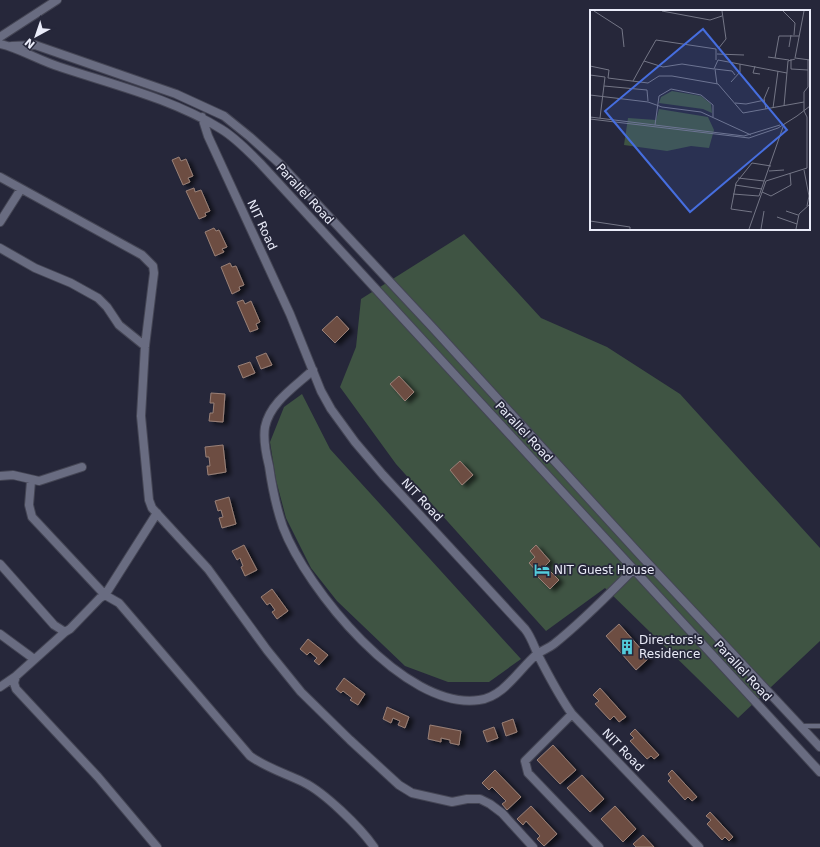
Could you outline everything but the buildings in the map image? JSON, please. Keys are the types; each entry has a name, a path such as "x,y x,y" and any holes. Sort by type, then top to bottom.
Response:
{"street":[{"path":"0,37 57,0"},
{"path":"0,44 9,46 36,46 176,94 200,104"},
{"path":"9,46 37,60 172,104 202,118"},
{"name":"NIT Road","path":"200,104 202,118 208,136 290,314 321,391 331,409 355,442 383,476 525,629 532,639 561,699 572,714 699,847"},
{"name":"Parallel Road","path":"200,104 224,116 280,164 820,747"},
{"name":"Parallel Road","path":"202,118 240,143 260,163 820,772"},
{"path":"0,177 142,255 150,262 154,273 145,346 141,416 149,500 157,513 208,569 266,650 301,692 399,785 412,793 452,802 467,798 480,799 502,813 532,847"},
{"path":"0,222 21,189"},
{"path":"0,248 35,268 71,283 98,298 107,307 119,325 145,346"},
{"path":"313,370 277,403 269,415 265,428 266,451 273,492 283,527 295,551 314,582 341,617 377,655 405,677 427,690 452,699 479,700 491,697 503,688 538,654 553,645 577,624 634,569"},
{"path":"0,476 13,475 31,481 39,481 82,467"},
{"path":"31,481 29,505 32,516 105,594 119,603 250,756 262,765 303,782 319,793 351,820 374,847"},
{"path":"0,687 16,676 70,629 105,594 157,513"},
{"path":"0,564 54,625 65,632"},
{"path":"0,634 34,660"},
{"path":"16,676 14,683 16,689 98,777 157,847"},
{"path":"572,714 525,761 528,773 599,847"}],"lane":[{"path":"800,726 820,726"}],"green space":[{"path":"464,234 541,318 607,347 680,394 820,548 820,641 738,718 605,588 546,631 396,464 340,387 356,347 361,299"},
{"path":"302,394 330,449 521,659 489,682 448,682 405,666 337,601 311,568 286,518 276,480 270,442 284,407"}],"place":[{"name":"NIT Guest House","path":"542,570"},
{"name":"Directors's Residence","path":"627,647"}]}
